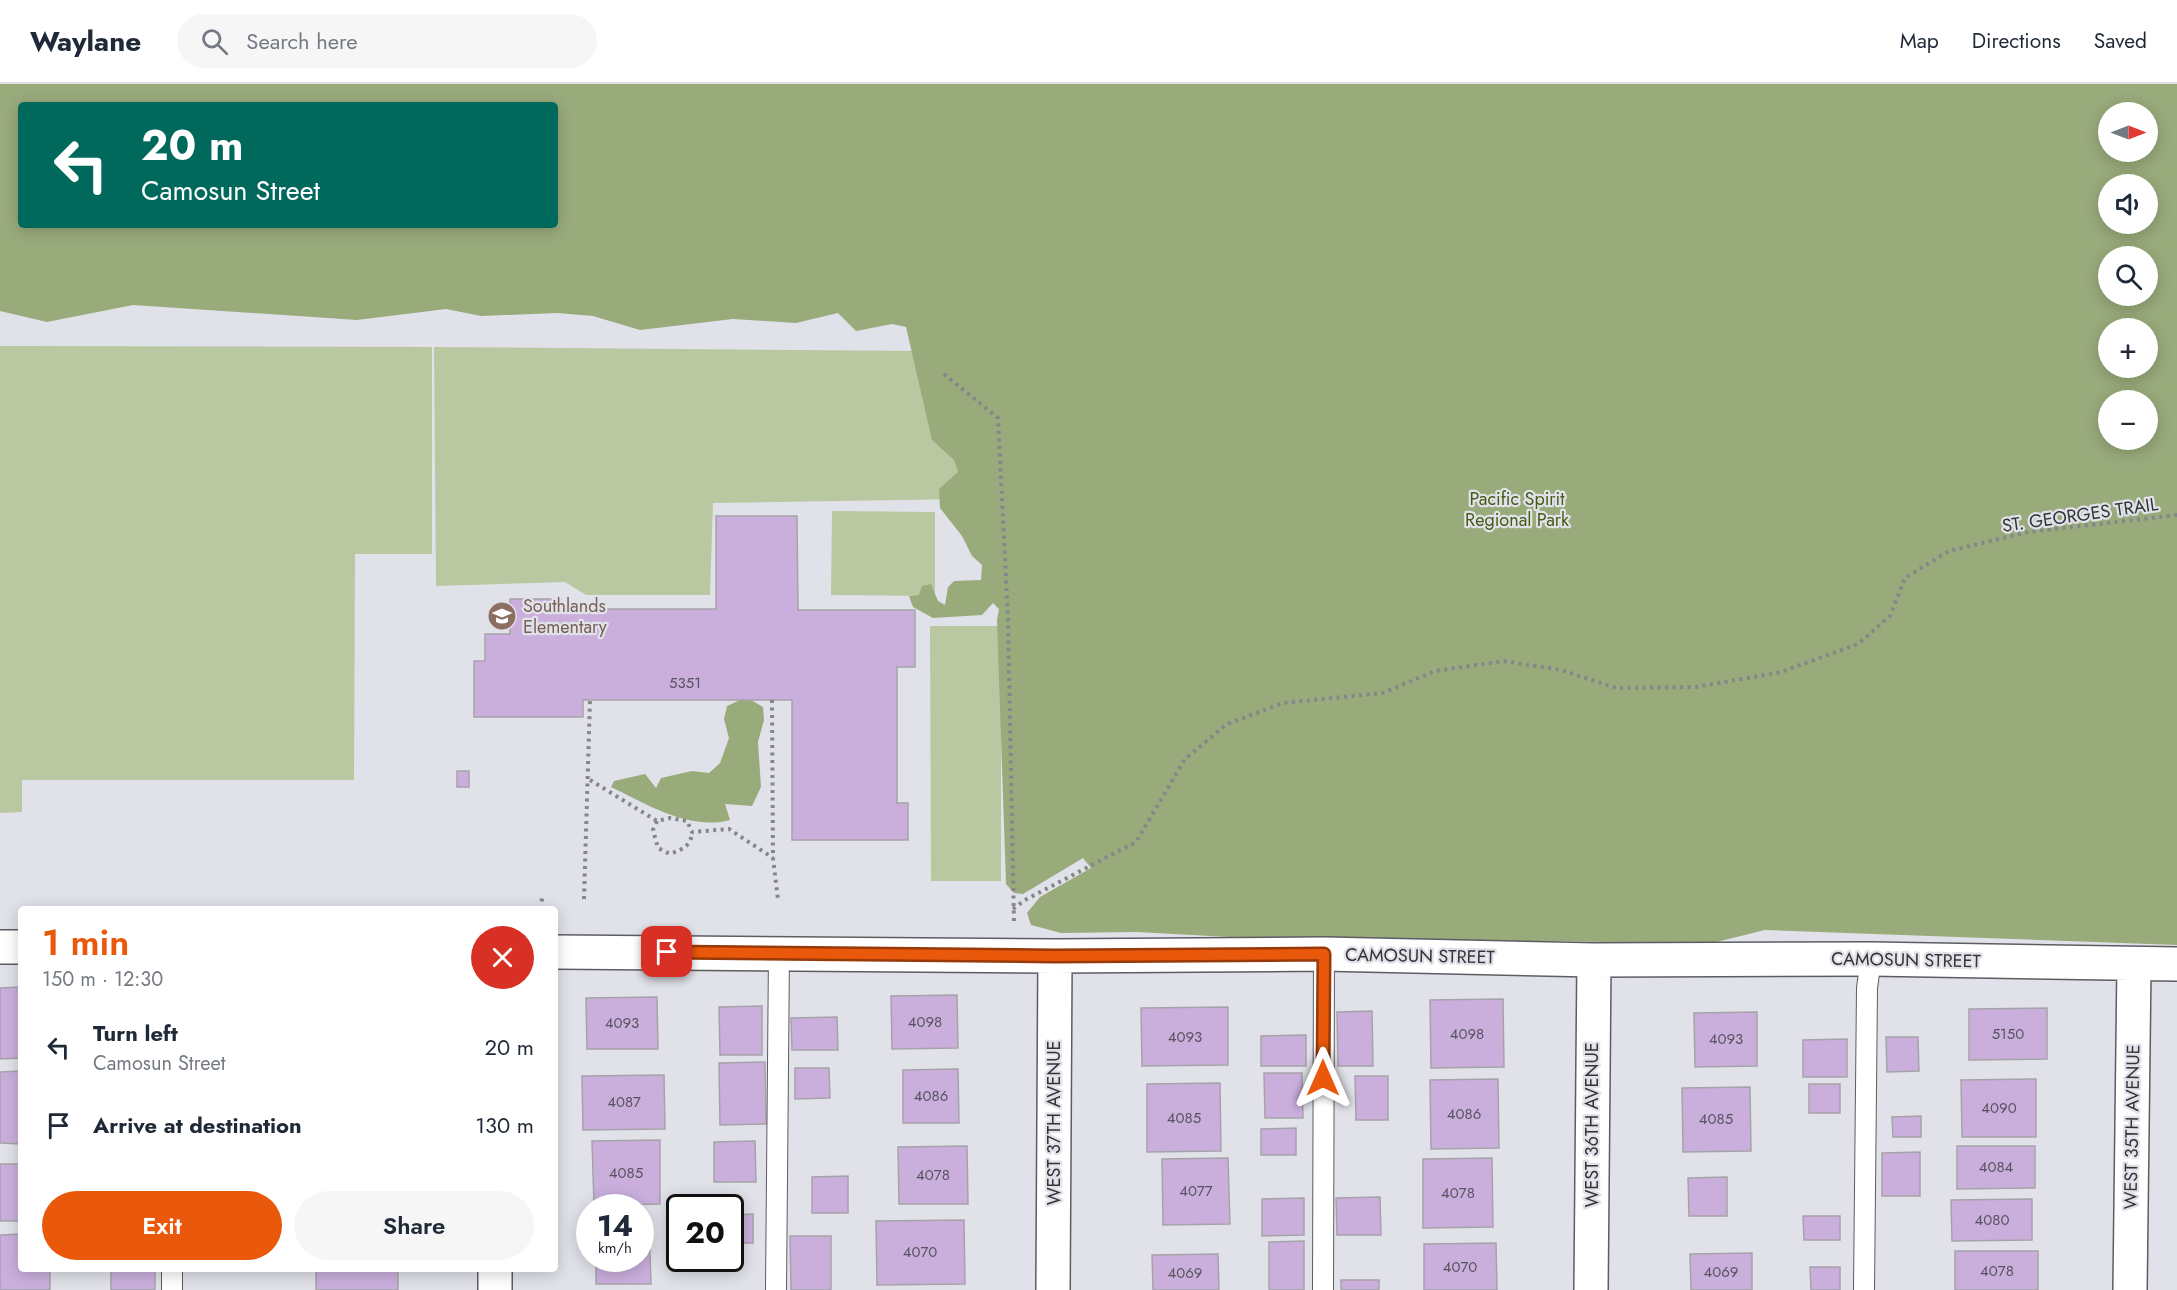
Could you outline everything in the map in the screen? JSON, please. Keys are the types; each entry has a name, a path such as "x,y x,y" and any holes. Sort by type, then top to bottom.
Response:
{"street":[{"path":"0,947 18,947"},
{"name":"CAMOSUN STREET","path":"558,952 1055,956 1324,954 1594,960 1871,959 2177,964"},
{"name":"WEST 37TH AVENUE","path":"1053,1290 1055,956"},
{"name":"WEST 36TH AVENUE","path":"1591,1290 1594,960"},
{"name":"WEST 35TH AVENUE","path":"2130,1290 2134,964"},
{"path":"495,1272 495,1290"}],"lane":[{"path":"776,1290 779,953"},
{"path":"1323,1290 1324,954"},
{"path":"1864,1290 1867,988 1871,959"},
{"path":"172,1272 172,1290"}],"path":[{"path":"944,374 998,418 1008,619 1013,909 1016,955"},
{"name":"ST. GEORGES TRAIL","path":"1013,909 1024,900 1136,842 1185,759 1227,724 1283,702 1383,693 1435,671 1504,662 1561,670 1616,688 1696,687 1781,672 1858,644 1890,616 1905,578 1949,551 2028,532 2177,515"},
{"path":"585,898 590,780 590,700"},
{"path":"772,700 773,858 778,900"},
{"path":"590,780 657,821 670,818 687,820 692,832 685,849 670,854 658,848 653,831 657,821"},
{"path":"692,832 729,829 773,858"},
{"path":"541,906 542,898"}],"green space":[{"name":"Pacific Spirit Regional Park","path":"0,84 2177,84 2177,945 1765,930 1684,950 1646,943 1559,941 1418,947 1136,932 1061,933 1031,925 1027,913 1040,897 1091,868 1083,858 1023,894 1014,893 1006,884 997,620 999,609 993,603 982,615 933,618 913,607 909,596 919,595 922,586 931,584 938,601 945,605 948,587 954,581 981,580 982,565 972,556 962,536 940,508 939,489 958,472 954,460 932,440 906,327 892,324 856,331 838,313 796,323 733,319 640,330 593,316 557,313 481,316 446,309 357,320 133,305 47,322 0,311"},
{"path":"0,346 432,347 432,554 355,554 354,780 22,780 22,812 0,813"},
{"path":"434,347 926,351 958,438 964,499 713,503 710,595 586,595 565,582 436,586"},
{"path":"832,511 935,512 935,596 831,595"},
{"path":"930,626 1001,626 1001,881 931,881"},
{"path":"740,700 751,700 763,707 764,720 758,742 761,787 752,806 725,804 730,820 699,822 653,808 611,787 614,781 645,774 656,788 661,778 692,771 709,773 720,763 729,738 724,719 727,706"}],"building":[{"path":"716,516 797,516 798,610 915,610 915,667 897,667 897,803 908,803 908,840 792,840 792,700 583,700 583,717 474,717 474,661 485,661 485,634 510,634 510,599 561,599 561,609 716,609"},
{"path":"457,771 469,771 469,787 457,787"},
{"path":"18,987 18,1058 0,1059 0,988"},
{"path":"957,995 958,1048 892,1049 891,996"},
{"path":"657,997 658,1049 587,1049 586,998"},
{"path":"1503,999 1504,1067 1431,1068 1430,1000"},
{"path":"762,1006 762,1055 720,1055 719,1007"},
{"path":"1228,1007 1228,1065 1142,1066 1141,1008"},
{"path":"2047,1008 2047,1059 1969,1060 1969,1009"},
{"path":"1372,1011 1373,1066 1338,1066 1337,1012"},
{"path":"1757,1012 1757,1066 1695,1067 1694,1013"},
{"path":"837,1017 838,1050 792,1050 791,1018"},
{"path":"1306,1035 1306,1066 1261,1066 1261,1036"},
{"path":"1886,1037 1918,1037 1919,1071 1887,1072"},
{"path":"1847,1039 1847,1077 1803,1077 1803,1040"},
{"path":"765,1062 766,1124 720,1125 719,1063"},
{"path":"795,1068 829,1068 830,1098 795,1099"},
{"path":"958,1069 959,1123 903,1123 903,1070"},
{"path":"18,1071 18,1144 0,1143 0,1072"},
{"path":"1264,1073 1302,1073 1303,1118 1265,1118"},
{"path":"664,1075 665,1129 583,1130 582,1076"},
{"path":"1355,1076 1388,1076 1388,1120 1356,1120"},
{"path":"1498,1079 1499,1148 1431,1149 1430,1080"},
{"path":"2036,1079 2036,1137 1962,1137 1961,1080"},
{"path":"1220,1083 1221,1151 1147,1152 1147,1084"},
{"path":"1809,1084 1840,1084 1840,1113 1809,1113"},
{"path":"1750,1087 1751,1151 1683,1152 1682,1088"},
{"path":"1921,1116 1921,1137 1893,1137 1892,1117"},
{"path":"1296,1128 1296,1155 1261,1155 1261,1129"},
{"path":"660,1140 660,1204 654,1204 654,1194 594,1194 592,1141"},
{"path":"755,1141 756,1182 714,1182 714,1142"},
{"path":"967,1146 968,1204 899,1204 898,1147"},
{"path":"1957,1146 2035,1146 2035,1188 1957,1189"},
{"path":"1920,1152 1920,1196 1882,1196 1882,1153"},
{"path":"1228,1158 1230,1224 1163,1225 1162,1159"},
{"path":"1492,1158 1493,1227 1423,1228 1423,1159"},
{"path":"0,1164 18,1164 18,1221 0,1221"},
{"path":"848,1176 848,1213 812,1213 812,1177"},
{"path":"1727,1177 1727,1216 1689,1216 1688,1178"},
{"path":"1380,1197 1381,1235 1337,1235 1336,1198"},
{"path":"1304,1198 1304,1235 1262,1236 1262,1199"},
{"path":"2032,1199 2032,1240 1952,1241 1951,1200"},
{"path":"744,1214 753,1214 753,1243 744,1243"},
{"path":"1803,1216 1840,1216 1840,1240 1804,1240"},
{"path":"964,1220 965,1284 877,1285 876,1221"},
{"path":"18,1234 18,1272 50,1272 50,1290 0,1290 0,1235"},
{"path":"790,1236 831,1236 831,1290 791,1290"},
{"path":"1304,1241 1304,1290 1269,1290 1269,1242"},
{"path":"1496,1243 1497,1290 1424,1290 1424,1244"},
{"path":"1955,1251 2038,1251 2038,1290 1955,1290"},
{"path":"1752,1253 1752,1290 1691,1290 1690,1254"},
{"path":"1218,1254 1219,1290 1153,1290 1152,1255"},
{"path":"1810,1267 1840,1267 1840,1290 1811,1290"},
{"path":"111,1272 155,1272 155,1290 111,1290"},
{"path":"316,1272 398,1272 398,1290 316,1290"},
{"path":"596,1272 651,1272 651,1284 596,1284"},
{"path":"1341,1280 1379,1280 1379,1290 1341,1290"}],"place":[{"name":"Southlands Elementary","path":"502,616"}],"route":[{"path":"667,952 1055,956 1324,954 1323,1078"}]}
